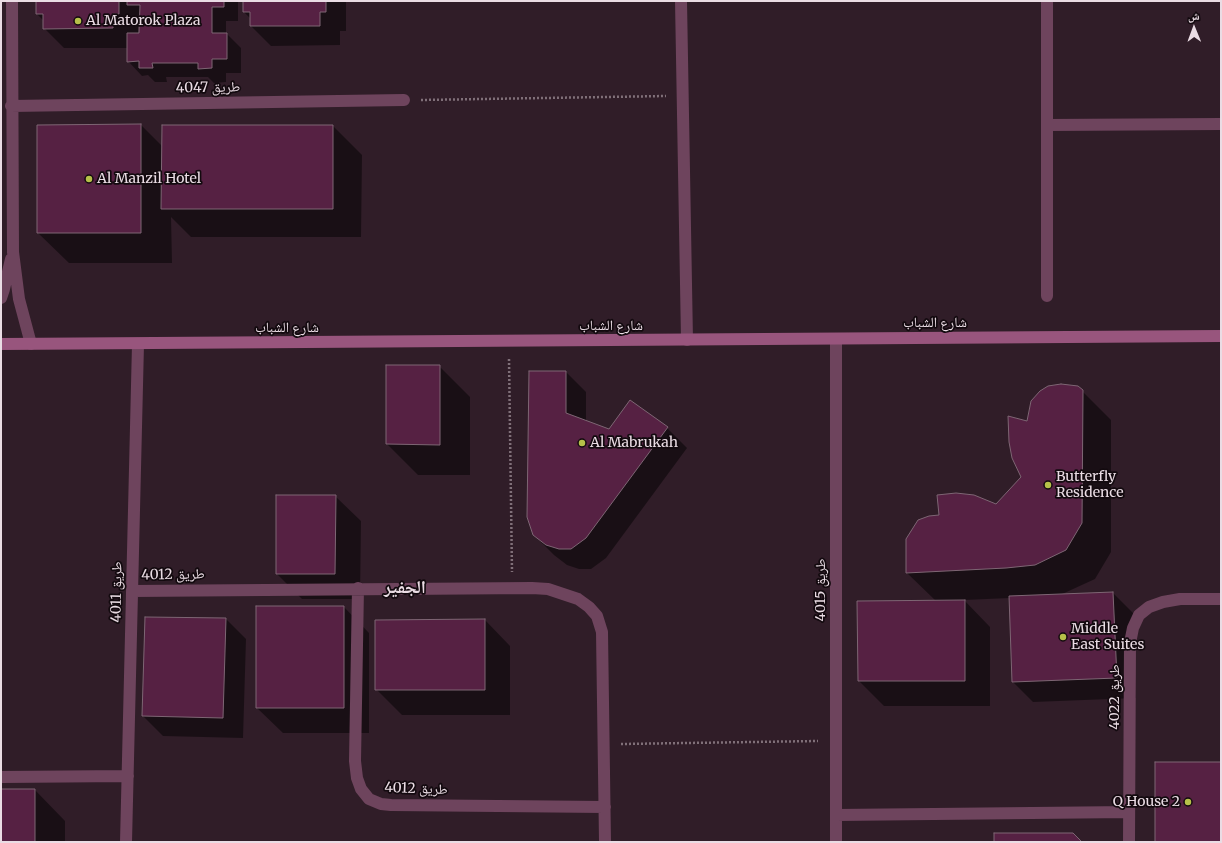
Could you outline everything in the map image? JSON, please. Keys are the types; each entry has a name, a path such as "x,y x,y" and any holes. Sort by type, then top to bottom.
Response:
{"street":[{"path":"12,1 13,252 19,299 31,344"},
{"path":"681,1 687,340"},
{"path":"1047,1 1048,296"},
{"name":"طريق 4047","path":"12,106 404,100"},
{"path":"1047,125 1221,124"},
{"path":"1,298 13,252"},
{"name":"شارع الشباب","path":"1,344 1221,336"},
{"name":"طريق 4015","path":"836,339 836,842"},
{"name":"طريق 4011","path":"126,842 138,344"},
{"name":"طريق 4012","path":"358,588 355,761 357,778 361,789 369,799 381,804 391,805 605,807"},
{"name":"طريق 4012","path":"132,591 358,588 538,588 564,593 578,599 589,607 596,616 602,632 605,842"},
{"name":"طريق 4022","path":"1129,842 1130,643 1133,628 1139,615 1149,607 1163,602 1180,599 1221,599"},
{"path":"1,776 128,776"},
{"path":"836,815 1129,812"}],"path":[{"path":"404,100 683,96"},
{"path":"509,341 512,588"},
{"path":"604,744 836,741"}],"building":[{"name":"Al Matorok Plaza","path":"36,1 119,1 119,14 113,14 113,28 43,29 43,14 36,14"},
{"path":"127,1 224,1 224,7 212,7 212,33 227,33 227,59 212,59 212,68 198,69 198,63 152,63 153,68 139,68 139,61 127,62 127,33 139,33 140,5 127,5"},
{"path":"243,1 326,1 326,12 320,12 320,26 250,26 250,12 243,12"},
{"name":"Al Manzil Hotel","path":"141,124 141,233 37,233 37,125"},
{"path":"162,125 333,125 333,209 161,209"},
{"path":"386,365 440,365 440,445 386,444"},
{"path":"529,371 566,371 566,413 609,429 630,400 668,427 586,538 571,549 559,549 546,545 533,535 527,517"},
{"name":"Butterfly Residence","path":"1061,384 1078,386 1083,390 1082,523 1066,550 1035,565 906,573 906,539 918,520 929,516 939,515 937,495 956,493 974,495 996,504 1021,477 1012,458 1009,442 1008,416 1027,421 1031,401 1040,391 1048,386"},
{"path":"276,495 336,495 335,574 276,574"},
{"name":"Middle East Suites","path":"1113,592 1117,678 1012,682 1009,596"},
{"path":"965,600 965,681 858,681 857,601"},
{"path":"256,606 344,606 344,708 256,708"},
{"path":"145,617 226,618 223,718 142,716"},
{"path":"485,619 485,690 375,690 375,620"},
{"name":"Q House 2","path":"1155,762 1221,762 1221,842 1155,842"},
{"path":"1,789 35,789 35,842 1,842"},
{"path":"994,833 1073,833 1082,842 994,842"}],"place":[{"name":"Al Matorok Plaza","path":"78,21"},
{"name":"Al Manzil Hotel","path":"89,179"},
{"name":"Al Mabrukah","path":"582,443"},
{"name":"Butterfly Residence","path":"1048,485"},
{"name":"Middle East Suites","path":"1063,637"},
{"name":"Q House 2","path":"1188,802"}],"district":[{"name":"الجفير","path":"405,588"}]}
